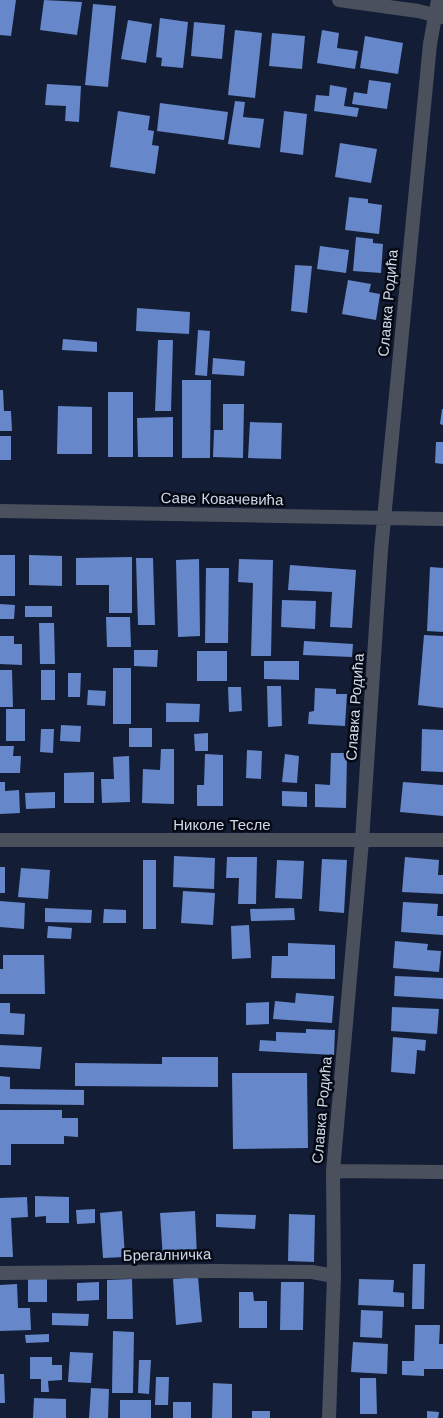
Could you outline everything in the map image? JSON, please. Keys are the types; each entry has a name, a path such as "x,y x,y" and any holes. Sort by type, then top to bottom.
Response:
{"street":[{"path":"339,0 418,11 439,17"},
{"name":"Славка Родића","path":"329,1418 334,1276 334,1171 362,841 384,517 429,53 439,17 438,0"},
{"name":"Саве Ковачевића","path":"0,511 443,519"},
{"name":"Николе Тесле","path":"0,840 443,840"},
{"path":"334,1171 443,1172"},
{"name":"Брегалничка","path":"0,1274 218,1271 312,1272 334,1276"}],"building":[{"path":"0,0 16,0 11,36 0,35"},
{"path":"44,0 82,2 77,35 40,30"},
{"path":"93,4 116,6 108,87 85,85"},
{"path":"160,18 188,22 183,68 161,66 162,58 156,57"},
{"path":"128,20 152,24 146,63 121,59"},
{"path":"194,22 225,25 222,59 191,56"},
{"path":"235,30 262,33 255,98 228,95"},
{"path":"322,30 339,33 337,48 358,51 355,69 317,63"},
{"path":"272,33 305,36 302,69 269,66"},
{"path":"365,36 403,43 398,74 360,68"},
{"path":"369,80 391,83 387,109 352,104 354,92 367,94"},
{"path":"47,84 81,86 79,122 65,121 66,106 45,105"},
{"path":"330,85 347,88 344,106 359,108 357,117 314,111 316,95 329,96"},
{"path":"235,101 245,102 243,117 264,119 260,148 228,144"},
{"path":"160,103 228,112 224,140 157,131"},
{"path":"118,111 150,116 148,130 154,131 152,145 159,146 155,174 110,167"},
{"path":"284,111 307,114 303,155 280,152"},
{"path":"340,143 377,149 371,183 335,177"},
{"path":"349,197 368,199 368,203 382,205 379,234 345,230"},
{"path":"356,237 373,239 373,243 383,244 381,273 353,271"},
{"path":"320,246 349,250 346,273 317,269"},
{"path":"295,265 312,266 307,313 291,311"},
{"path":"348,280 371,284 369,292 380,294 376,320 342,314"},
{"path":"137,308 190,312 189,334 136,331"},
{"path":"198,330 210,331 207,376 195,375"},
{"path":"63,339 97,342 97,352 62,350"},
{"path":"158,340 173,340 171,411 155,411"},
{"path":"213,358 245,361 244,376 212,374"},
{"path":"182,380 211,380 210,458 182,458"},
{"path":"0,390 3,390 4,411 11,411 12,431 0,431"},
{"path":"108,392 133,392 133,457 108,457"},
{"path":"223,404 244,404 243,458 213,457 214,430 223,430"},
{"path":"58,406 92,407 92,454 57,454"},
{"path":"443,409 443,425 440,424"},
{"path":"173,417 173,457 138,457 137,418"},
{"path":"250,422 282,423 281,459 248,458"},
{"path":"0,436 11,436 11,460 0,460"},
{"path":"436,442 443,442 443,464 435,463"},
{"path":"0,555 15,555 15,596 0,596"},
{"path":"29,555 62,556 62,586 29,585"},
{"path":"132,557 132,613 109,613 109,585 76,585 76,558"},
{"path":"136,558 153,558 155,625 138,625"},
{"path":"199,559 200,636 178,637 176,560"},
{"path":"239,559 273,560 271,656 251,656 253,583 238,582"},
{"path":"290,565 356,570 352,628 330,627 332,592 288,590"},
{"path":"430,567 443,568 443,632 427,631"},
{"path":"206,568 229,568 228,643 205,643"},
{"path":"282,600 316,601 315,629 281,627"},
{"path":"0,604 15,605 14,619 0,619"},
{"path":"25,606 52,606 52,617 25,617"},
{"path":"106,617 130,617 131,647 107,647"},
{"path":"39,623 54,623 55,664 40,664"},
{"path":"424,635 443,636 443,708 418,705"},
{"path":"0,636 14,636 14,644 22,644 22,665 0,664"},
{"path":"304,641 353,644 352,657 303,655"},
{"path":"134,650 158,650 157,667 134,666"},
{"path":"197,651 227,651 227,681 197,681"},
{"path":"264,661 299,661 299,680 264,679"},
{"path":"113,668 131,668 131,724 113,724"},
{"path":"0,670 12,670 13,707 0,707"},
{"path":"41,670 55,670 55,700 41,700"},
{"path":"68,673 81,673 80,697 68,697"},
{"path":"267,686 281,686 282,726 268,727"},
{"path":"228,687 241,687 242,711 229,712"},
{"path":"315,688 336,689 336,694 347,694 345,726 308,724 309,712 314,711"},
{"path":"88,690 106,691 105,706 87,705"},
{"path":"166,703 200,704 199,722 166,722"},
{"path":"6,709 25,709 25,741 6,741"},
{"path":"61,725 81,726 80,742 60,741"},
{"path":"129,728 152,728 152,747 129,747"},
{"path":"41,729 54,729 53,753 40,752"},
{"path":"422,729 443,730 443,772 421,771"},
{"path":"208,733 208,751 195,751 194,734"},
{"path":"0,746 14,746 13,756 21,756 20,773 0,773"},
{"path":"161,749 174,749 174,804 142,803 143,769 160,770"},
{"path":"247,750 262,751 261,779 246,778"},
{"path":"331,753 347,753 346,808 315,807 315,784 330,785"},
{"path":"205,754 223,755 223,806 197,806 197,785 204,785"},
{"path":"285,754 299,756 297,783 282,782"},
{"path":"129,756 130,802 102,803 101,779 114,779 113,757"},
{"path":"94,772 94,803 64,803 64,773"},
{"path":"0,782 5,782 5,791 19,790 20,813 0,814"},
{"path":"403,782 443,785 443,816 400,812"},
{"path":"282,791 307,792 307,807 282,806"},
{"path":"55,792 55,808 26,809 25,793"},
{"path":"174,856 215,858 214,889 173,887"},
{"path":"227,857 257,857 256,904 238,904 239,878 226,878"},
{"path":"405,857 439,860 438,875 443,875 443,894 402,892"},
{"path":"322,859 347,860 344,913 319,911"},
{"path":"143,860 156,860 156,929 143,929"},
{"path":"277,860 304,861 302,899 275,898"},
{"path":"0,867 5,867 5,893 0,893"},
{"path":"21,868 50,870 48,899 18,897"},
{"path":"183,891 215,893 213,925 181,923"},
{"path":"0,901 25,903 24,929 0,927"},
{"path":"403,902 438,904 437,916 443,916 443,935 401,932"},
{"path":"45,908 92,910 91,923 45,922"},
{"path":"294,908 295,920 251,921 250,909"},
{"path":"104,909 126,910 126,923 103,923"},
{"path":"249,925 251,958 232,959 231,926"},
{"path":"48,926 72,928 71,939 47,938"},
{"path":"395,941 428,944 427,950 441,951 439,972 393,968"},
{"path":"288,943 335,945 335,979 271,978 272,956 288,956"},
{"path":"3,955 44,955 45,994 0,994 0,969 3,969"},
{"path":"395,976 443,978 443,999 394,996"},
{"path":"296,993 334,996 332,1023 273,1019 275,1001 295,1003"},
{"path":"269,1002 269,1024 246,1025 246,1003"},
{"path":"0,1003 10,1003 10,1013 25,1014 24,1035 0,1034"},
{"path":"392,1007 439,1009 437,1034 391,1031"},
{"path":"306,1029 335,1030 334,1055 259,1051 260,1040 276,1041 276,1032 306,1033"},
{"path":"393,1037 426,1040 425,1051 417,1050 415,1074 391,1072"},
{"path":"0,1045 42,1047 40,1069 0,1067"},
{"path":"162,1057 218,1057 218,1087 75,1086 75,1063 162,1064"},
{"path":"232,1073 307,1073 308,1148 233,1149"},
{"path":"0,1076 10,1077 10,1089 84,1090 84,1105 0,1104"},
{"path":"0,1110 62,1110 62,1118 78,1118 78,1137 64,1136 64,1144 11,1144 11,1165 0,1165"},
{"path":"35,1196 69,1197 69,1223 46,1223 46,1216 35,1217"},
{"path":"27,1197 28,1217 11,1218 13,1257 0,1257 0,1198"},
{"path":"95,1209 95,1223 77,1224 76,1210"},
{"path":"122,1211 125,1257 103,1258 100,1213"},
{"path":"195,1211 197,1257 163,1259 160,1213"},
{"path":"216,1214 256,1215 255,1229 216,1227"},
{"path":"289,1214 315,1215 314,1262 288,1261"},
{"path":"413,1264 425,1264 424,1309 412,1309"},
{"path":"198,1277 202,1322 176,1325 173,1279"},
{"path":"28,1278 47,1278 47,1302 28,1302"},
{"path":"132,1279 133,1319 107,1319 107,1280"},
{"path":"359,1279 394,1280 393,1292 404,1293 404,1307 358,1305"},
{"path":"99,1282 99,1300 77,1301 77,1283"},
{"path":"281,1282 304,1282 303,1330 280,1330"},
{"path":"17,1284 18,1308 30,1308 31,1330 0,1331 0,1285"},
{"path":"239,1292 253,1292 254,1301 267,1301 267,1328 239,1328"},
{"path":"361,1310 383,1311 382,1338 360,1337"},
{"path":"52,1313 89,1314 88,1326 52,1325"},
{"path":"415,1325 440,1325 439,1344 443,1344 443,1369 424,1369 424,1376 402,1375 402,1361 414,1361"},
{"path":"113,1331 134,1332 133,1393 112,1393"},
{"path":"49,1334 49,1342 26,1343 25,1335"},
{"path":"353,1342 388,1344 387,1374 351,1372"},
{"path":"70,1352 93,1353 91,1383 68,1382"},
{"path":"30,1357 52,1357 52,1365 62,1365 62,1380 48,1381 49,1392 41,1392 41,1379 30,1379"},
{"path":"139,1360 151,1360 149,1394 138,1393"},
{"path":"0,1374 4,1374 5,1403 0,1403"},
{"path":"156,1377 169,1377 168,1405 155,1405"},
{"path":"360,1378 376,1378 377,1414 360,1414"},
{"path":"213,1383 232,1384 232,1418 212,1418"},
{"path":"91,1388 109,1389 108,1418 89,1418"},
{"path":"34,1398 66,1399 66,1418 33,1418"},
{"path":"120,1400 151,1400 151,1418 120,1418"},
{"path":"173,1402 191,1402 191,1418 173,1418"},
{"path":"252,1411 270,1411 270,1418 252,1418"},
{"path":"427,1411 439,1412 438,1418 427,1418"}]}
